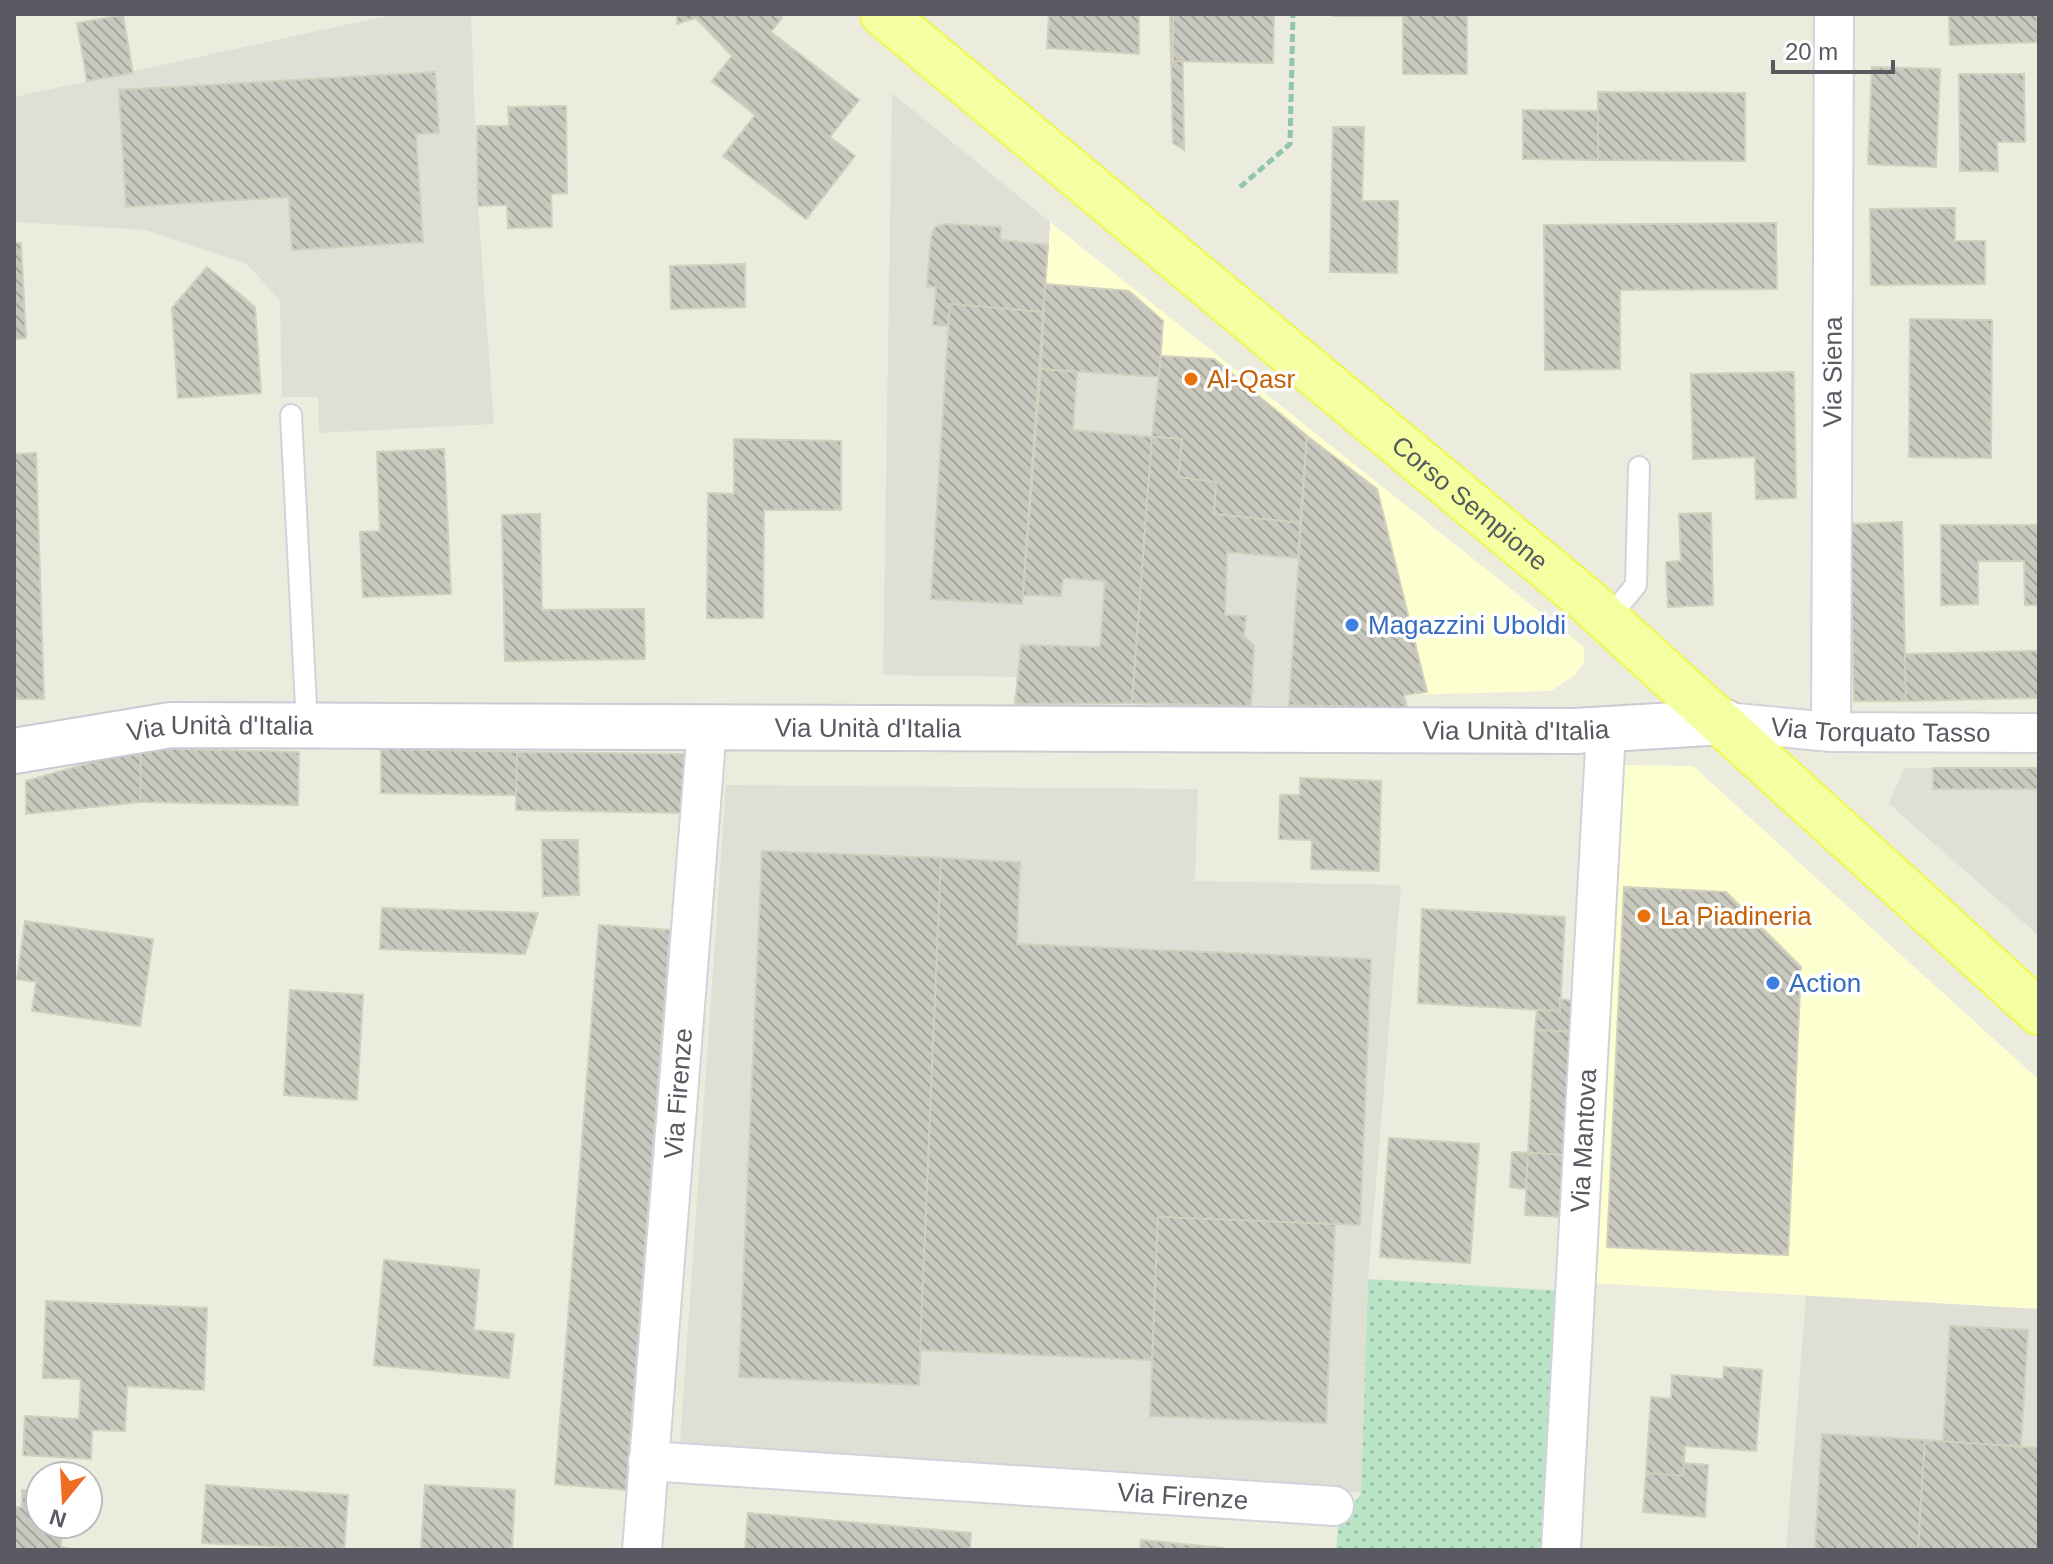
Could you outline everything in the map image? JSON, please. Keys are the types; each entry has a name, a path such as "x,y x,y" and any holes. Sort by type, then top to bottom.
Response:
{"main road":[{"name":"Corso Sempione","path":"883,14 1608,619 1725,722 2039,1012"}],"street":[{"name":"Via Siena","path":"1831,732 1834,14"},
{"name":"Via Torquato Tasso","path":"1725,722 1831,732 2039,733"},
{"name":"Via Unità d'Italia","path":"14,751 143,727 1606,730 1725,722"},
{"name":"Via Firenze","path":"642,1550 707,727"},
{"name":"Via Mantova","path":"1561,1550 1606,730"},
{"name":"Via Firenze","path":"648,1461 1334,1506"}],"lane":[{"path":"291,415 307,725"},
{"path":"1608,619 1636,585 1639,467"}],"path":[{"path":"1240,187 1290,144 1293,14"}],"shaded area":[{"path":"396,14 471,14 478,206 494,424 319,433 318,397 282,397 280,301 247,264 145,230 14,222 14,97"},
{"path":"892,93 1050,222 1041,369 1159,377 1214,514 1300,523 1289,705 1015,704 1017,677 883,675"},
{"path":"1050,222 1584,647 1584,662 1575,675 1551,691 1405,695 1407,708 1289,705 1300,523 1041,369"},
{"path":"1622,765 1693,766 2039,1080 2039,1309 1591,1283"},
{"path":"1904,768 2039,768 2039,936 1889,804"},
{"path":"726,785 1198,789 1195,881 1401,885 1368,1279 1361,1493 680,1442"},
{"path":"1368,1279 1563,1291 1547,1550 1336,1550 1338,1529 1361,1493"},
{"path":"1806,1296 2039,1309 2039,1550 1786,1550"}],"building":[{"path":"677,14 777,14 782,18 771,32 859,100 830,137 855,156 806,219 723,156 755,115 712,81 732,56 696,18 677,24"},
{"path":"1049,14 1139,14 1139,54 1047,48"},
{"path":"1170,14 1182,14 1184,150 1173,143"},
{"path":"1173,14 1274,14 1273,63 1173,61"},
{"path":"1403,14 1403,16 1333,16"},
{"path":"1403,14 1467,14 1467,74 1403,74"},
{"path":"1949,14 2037,14 2038,42 1950,45"},
{"path":"123,15 133,73 87,81 77,23"},
{"path":"1872,67 1940,69 1936,167 1868,164"},
{"path":"435,72 439,133 416,134 423,242 292,250 289,197 126,207 119,90"},
{"path":"1959,74 2024,74 2025,142 1997,142 1998,171 1960,171"},
{"path":"1598,92 1745,93 1745,161 1598,160"},
{"path":"566,106 567,193 551,194 552,227 508,228 507,205 478,206 477,126 509,126 508,107"},
{"path":"1523,110 1598,111 1598,160 1523,159"},
{"path":"1333,127 1364,127 1362,201 1398,201 1397,273 1330,272"},
{"path":"1955,208 1955,241 1985,241 1985,284 1871,285 1870,209"},
{"path":"1776,223 1777,289 1620,290 1620,369 1545,370 1544,225"},
{"path":"944,224 1001,227 1000,240 1048,245 1043,312 950,304 948,326 933,325 936,287 927,286 931,238 935,227"},
{"path":"14,243 21,243 26,338 14,339"},
{"path":"745,264 745,307 671,309 670,266"},
{"path":"207,267 255,307 261,393 178,398 172,308"},
{"path":"1045,284 1129,291 1163,321 1159,377 1041,369"},
{"path":"950,304 1043,312 1022,604 931,599"},
{"path":"1910,319 1992,320 1991,458 1909,457"},
{"path":"1161,356 1214,359 1307,436 1300,523 1214,514 1216,482 1178,477 1182,439 1152,437"},
{"path":"1041,369 1077,372 1073,430 1152,437 1132,703 1015,704 1021,645 1100,647 1105,581 1063,578 1061,596 1023,595"},
{"path":"1794,372 1796,498 1756,499 1755,457 1693,459 1691,374"},
{"name":"Magazzini Uboldi","path":"1307,436 1377,489 1427,692 1404,695 1407,708 1289,705"},
{"path":"1152,437 1182,439 1178,477 1216,482 1214,514 1300,523 1298,558 1227,552 1225,615 1246,616 1244,636 1254,646 1251,706 1132,703"},
{"path":"734,439 841,441 841,510 764,510 763,618 707,618 708,493 734,494"},
{"path":"444,449 451,594 363,597 360,532 380,531 377,452"},
{"path":"36,453 44,699 14,699 14,454"},
{"path":"1711,513 1713,605 1668,607 1666,562 1681,561 1679,514"},
{"path":"540,514 542,610 644,609 645,659 505,661 502,515"},
{"path":"1902,522 1906,701 1854,701 1850,524"},
{"path":"1941,525 2039,525 2039,605 2025,605 2024,561 1978,561 1978,604 1941,605"},
{"path":"2039,651 2039,698 1906,701 1905,654"},
{"path":"141,748 299,752 298,805 140,802"},
{"path":"141,748 140,802 26,814 26,781"},
{"path":"381,749 517,752 516,795 381,793"},
{"path":"517,752 684,754 683,813 516,810"},
{"path":"1933,768 2039,768 2039,789 1933,789"},
{"path":"1300,778 1381,781 1379,871 1311,869 1312,840 1279,839 1280,795 1300,795"},
{"path":"542,840 578,840 579,895 543,896"},
{"path":"762,851 941,858 919,1385 739,1377"},
{"path":"941,858 1020,862 1017,944 1371,959 1360,1225 1158,1217 1152,1360 920,1350"},
{"path":"1624,887 1726,892 1801,967 1788,1255 1607,1247"},
{"path":"382,908 538,913 525,954 380,949"},
{"path":"1422,909 1565,917 1560,1011 1418,1003"},
{"path":"25,921 153,939 140,1026 32,1011 36,982 17,979"},
{"path":"599,925 670,930 626,1490 555,1484"},
{"path":"290,990 363,995 357,1100 284,1095"},
{"path":"1560,999 1575,1001 1574,1032 1535,1030 1537,1010 1560,1011"},
{"path":"1535,1030 1574,1032 1569,1155 1528,1153"},
{"path":"1389,1138 1479,1144 1470,1263 1380,1257"},
{"path":"1512,1152 1528,1153 1526,1189 1510,1187"},
{"path":"1528,1153 1569,1155 1565,1217 1525,1215"},
{"path":"1158,1217 1335,1224 1326,1423 1150,1416"},
{"path":"384,1260 479,1270 474,1330 514,1334 509,1378 374,1365"},
{"path":"46,1301 207,1308 204,1390 127,1386 125,1431 92,1430 91,1459 23,1455 25,1416 79,1419 81,1379 43,1378"},
{"path":"1950,1326 2028,1330 2021,1446 1943,1442"},
{"path":"1724,1367 1762,1370 1756,1451 1685,1446 1683,1476 1646,1473 1651,1397 1671,1399 1672,1375 1723,1379"},
{"path":"1822,1434 1925,1440 1918,1550 1815,1550"},
{"path":"1925,1440 2039,1448 2039,1550 1918,1550"},
{"path":"1684,1463 1708,1465 1705,1517 1643,1512 1646,1473 1683,1476"},
{"path":"206,1485 348,1495 344,1550 202,1543"},
{"path":"425,1485 515,1490 512,1550 421,1550"},
{"path":"24,1490 24,1540 61,1540 61,1547 77,1550 14,1550 14,1507 22,1507"},
{"path":"748,1513 971,1533 970,1550 745,1550"},
{"path":"1141,1540 1224,1548 1140,1550"}],"place":[{"name":"Al-Qasr","path":"1191,379"},
{"name":"Magazzini Uboldi","path":"1352,625"},
{"name":"La Piadineria","path":"1644,916"},
{"name":"Action","path":"1773,983"}]}
